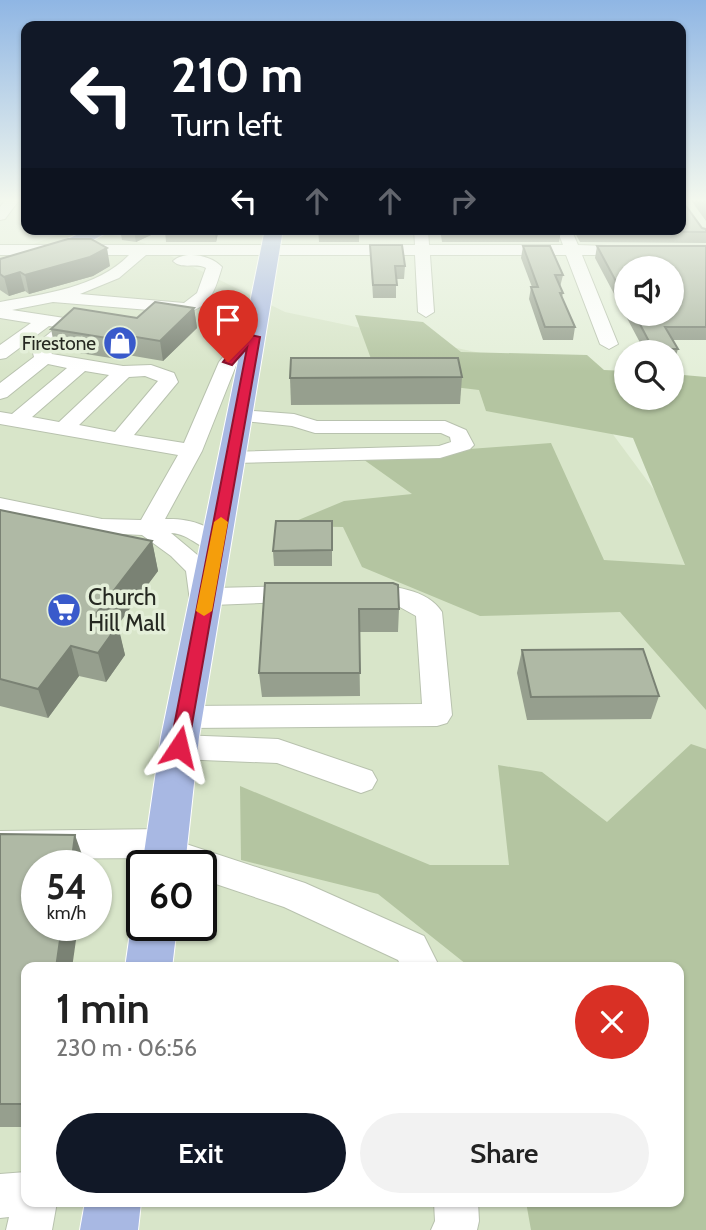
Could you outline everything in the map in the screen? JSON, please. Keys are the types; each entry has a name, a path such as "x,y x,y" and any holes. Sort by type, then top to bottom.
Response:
{"main road":[{"path":"0,270 40,256"},
{"path":"165,850 181,733 269,256"},
{"path":"149,962 152,941"},
{"path":"109,1230 112,1207"}],"street":[{"path":"3,315 119,273 137,256"},
{"path":"54,297 185,308 198,305 203,300 214,267 205,261 154,256"},
{"path":"424,256 426,312"},
{"path":"575,256 609,344"},
{"path":"0,393 44,358 41,349 67,328 65,323 47,319 3,315"},
{"path":"8,420 80,365"},
{"path":"63,429 123,372 136,369 160,373 167,377 167,382 120,439"},
{"path":"233,457 440,452 463,445 459,434 445,427 315,427 294,420 241,416"},
{"path":"8,420 191,451 148,528"},
{"path":"0,505 102,526 148,528 173,524 201,531 217,546"},
{"path":"148,528 180,551 198,569 205,602 394,593 429,612 437,715 181,733"},
{"path":"181,733 278,751 361,780"},
{"path":"0,845 126,852"},
{"path":"217,870 293,894 411,948 419,962"},
{"path":"0,1196 21,1194"},
{"path":"29,1230 35,1207"},
{"path":"454,1230 457,1221 456,1207"}],"lane":[{"path":"0,354 47,319"},
{"path":"191,451 228,362 255,337"},
{"path":"44,358 123,372"}],"shaded area":[{"path":"171,256 285,312 566,371 706,560 706,1230 0,1230 0,257"},
{"path":"355,315 423,322 461,352 587,355 604,370 614,370 614,410 684,410 684,375 706,377 706,710 620,612 480,616 362,567 343,527 284,526 344,501 412,494 360,457 551,443 604,560 685,565 633,438 486,411 479,390 378,378"},
{"path":"691,744 706,749 706,1230 531,1230 527,1207 684,1207 684,962 463,962 378,894 241,860 240,786 430,865 509,865 498,765 542,772 607,822"}],"building":[{"path":"9,256 91,256 25,275 20,272 4,277 0,274 0,259"},
{"path":"371,256 404,256 405,266 395,266 397,285 373,285"},
{"path":"527,256 555,256 563,275 555,275 563,293 560,293 575,327 545,327 531,287 538,287"},
{"path":"603,256 614,256 614,278"},
{"path":"684,256 706,256 706,327 665,327 673,340 648,340 641,326 684,326"},
{"path":"155,302 194,308 160,341 118,334 113,339 51,329 74,308 137,318"},
{"path":"291,358 458,358 462,377 290,378"},
{"name":"Church Hill Mall","path":"0,510 152,541 92,619 118,625 98,653 71,646 38,689 0,679"},
{"path":"276,521 332,521 332,550 273,551"},
{"path":"265,583 393,583 398,585 399,609 359,609 360,673 259,673"},
{"path":"643,649 659,696 531,697 522,650"},
{"path":"0,834 75,835 73,850 21,850 21,941 60,941 57,962 21,962 21,1104 0,1104"}],"slow traffic":[{"path":"204,611 221,522"}],"place":[{"name":"Firestone","path":"120,343"},
{"name":"Church Hill Mall","path":"64,610"}],"route":[{"path":"179,747 255,337 228,362"}]}
